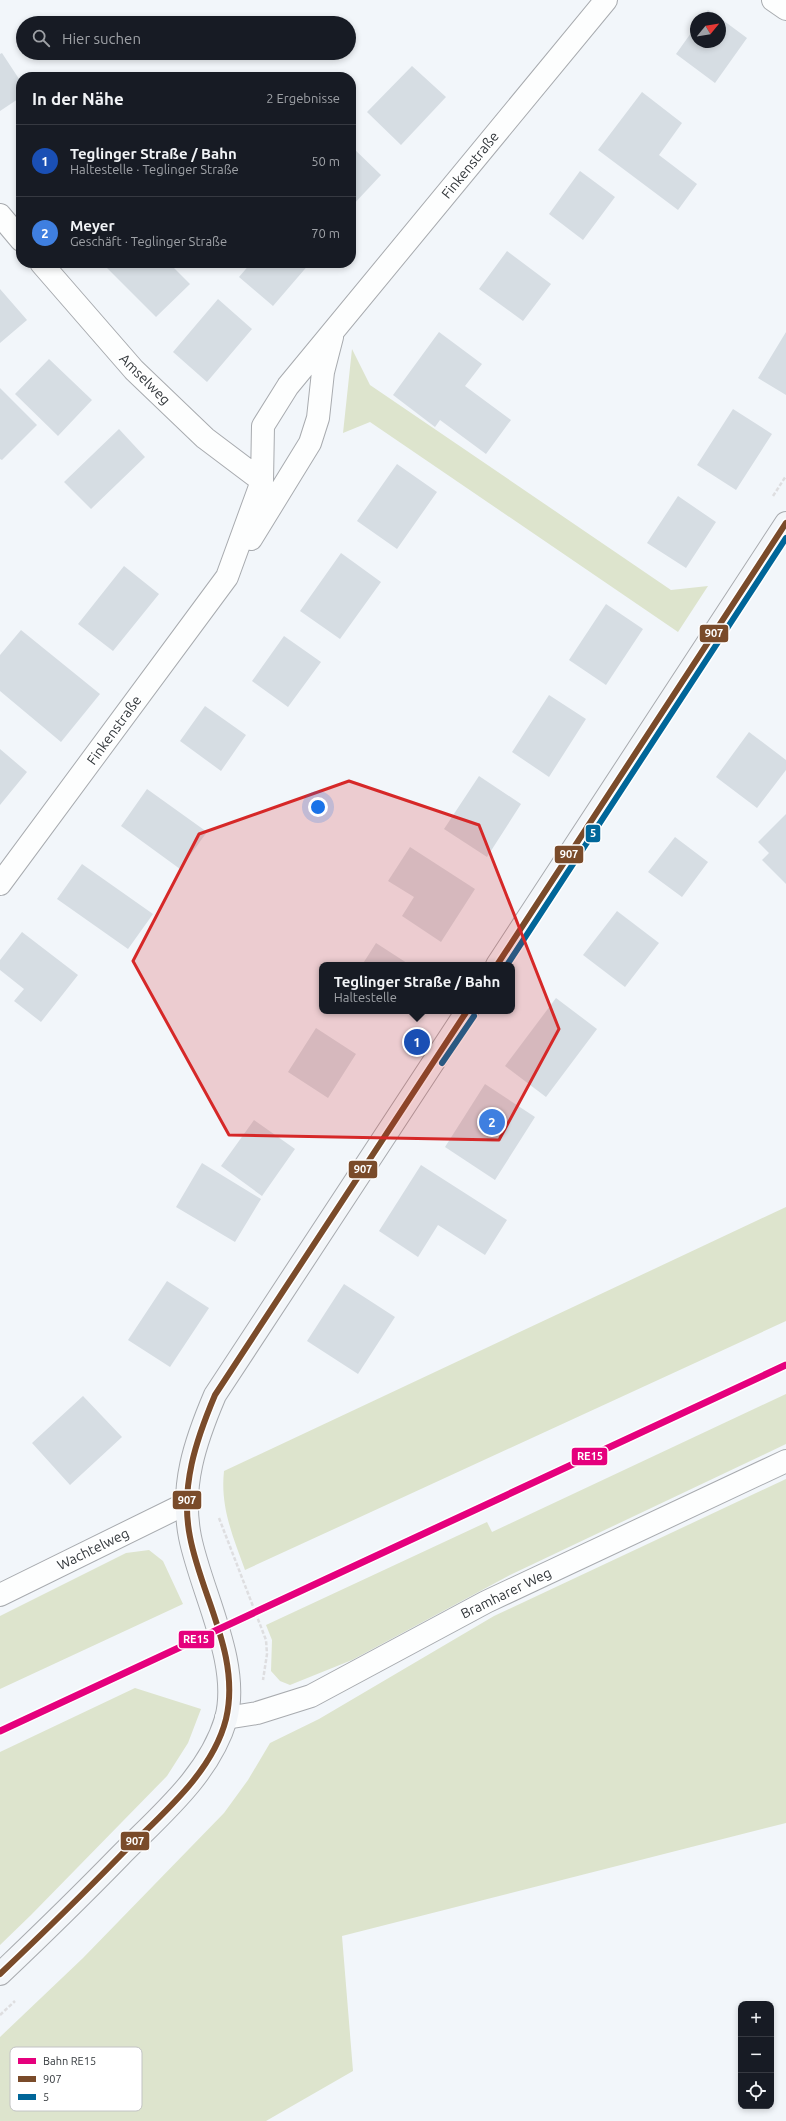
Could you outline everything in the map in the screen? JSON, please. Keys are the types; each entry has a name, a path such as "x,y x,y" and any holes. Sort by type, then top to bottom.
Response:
{"street":[{"name":"Finkenstraße","path":"227,577 262,481 263,426 288,386 606,0"},
{"path":"773,0 786,9"},
{"name":"Amselweg","path":"45,268 134,370 204,438 262,481"},
{"name":"Finkenstraße","path":"0,884 227,577 310,443 318,418 323,372 334,330"},
{"path":"499,962 786,523"},
{"path":"0,1974 49,1928 192,1783 212,1750 226,1718 229,1695 228,1671 218,1629 190,1536 187,1503 192,1455 214,1395 465,1014"},
{"name":"Bramharer Weg","path":"226,1718 257,1713 311,1696 486,1602 786,1461"},
{"name":"Wachtelweg","path":"0,1595 187,1503"}],"path":[{"path":"217,1512 266,1640 265,1667 257,1713"}],"highlighted area":[{"path":"349,781 479,825 559,1029 499,1140 229,1135 133,961 199,834"}],"green space":[{"path":"352,349 370,385 671,590 708,586 678,632 370,422 343,433"},
{"path":"786,1207 786,1321 245,1570 228,1522 224,1497 224,1471"},
{"path":"786,1394 786,1444 510,1575 352,1660 290,1685 280,1681 271,1671 272,1640 266,1625 487,1522 492,1532"},
{"path":"786,1479 786,1823 342,1936 353,2071 266,2121 0,2121 0,2037 83,1958 224,1813 248,1780 270,1743 319,1719 494,1616"},
{"path":"149,1550 163,1561 183,1604 0,1689 0,1616 126,1553"},
{"path":"135,1688 201,1709 188,1743 167,1776 0,1945 0,1752"}],"building":[{"path":"726,22 747,38 715,83 676,54 690,34 690,48 726,48"},
{"path":"2,53 16,74 16,100 0,111 0,54"},
{"path":"412,66 446,97 401,145 367,112"},
{"path":"642,92 682,123 659,155 697,184 678,210 598,150"},
{"path":"356,151 381,175 356,202"},
{"path":"580,171 615,197 583,240 549,214"},
{"path":"507,251 551,284 523,321 479,289"},
{"path":"107,268 174,268 190,284 156,317"},
{"path":"247,268 306,268 273,306 239,277"},
{"path":"0,289 27,320 0,343"},
{"path":"218,299 252,329 207,382 173,352"},
{"path":"439,332 482,364 465,386 511,420 486,454 440,420 435,427 393,395"},
{"path":"786,332 786,395 758,378"},
{"path":"49,359 92,400 58,436 15,394"},
{"path":"0,388 37,425 2,460 0,459"},
{"path":"733,409 772,434 736,490 697,465"},
{"path":"119,429 145,457 91,509 64,482"},
{"path":"397,464 437,492 397,549 357,521"},
{"path":"678,496 716,522 686,568 647,543"},
{"path":"341,553 381,582 340,639 300,611"},
{"path":"124,566 159,594 113,651 78,624"},
{"path":"606,604 643,629 606,685 569,660"},
{"path":"21,630 100,694 61,742 0,691 0,655"},
{"path":"284,636 321,662 288,707 252,681"},
{"path":"549,695 586,719 549,777 512,752"},
{"path":"205,706 246,735 221,771 180,741"},
{"path":"749,732 786,760 786,770 757,808 716,777"},
{"path":"0,749 27,772 0,805"},
{"path":"479,776 521,804 487,857 444,829"},
{"path":"147,789 207,832 180,869 121,826"},
{"path":"786,814 786,884 762,860 769,853 758,842"},
{"path":"675,837 708,862 682,897 648,872"},
{"path":"410,847 475,889 441,942 402,916 414,897 388,881"},
{"path":"82,864 153,914 128,949 57,899"},
{"path":"617,911 659,943 625,987 583,955"},
{"path":"22,932 78,975 41,1022 14,1001 24,989 0,970 0,960"},
{"path":"376,943 405,962 364,962"},
{"path":"556,998 597,1029 546,1097 505,1066"},
{"path":"316,1028 356,1054 328,1098 288,1072"},
{"path":"485,1084 535,1117 495,1180 445,1147"},
{"path":"254,1120 295,1149 262,1196 221,1166"},
{"path":"202,1163 261,1199 235,1242 176,1207"},
{"path":"421,1165 507,1220 485,1255 438,1225 418,1257 379,1231"},
{"path":"167,1281 209,1308 170,1367 128,1340"},
{"path":"344,1284 395,1317 358,1374 307,1341"},
{"path":"83,1396 122,1437 70,1485 32,1443"}],"rail line":[{"name":"RE15","path":"0,1731 786,1365"}],"transit line":[{"name":"907","path":"499,962 786,523"},
{"name":"5","path":"509,962 786,538"},
{"name":"907","path":"0,1974 75,1902 182,1794 209,1759 219,1739 226,1719 229,1696 228,1672 218,1626 195,1559 187,1518 187,1500 192,1464 202,1429 215,1395 465,1014"},
{"name":"5","path":"442,1063 474,1016"}],"place":[{"name":"Teglinger Straße / Bahn","path":"417,1042"},
{"name":"Meyer","path":"492,1122"}]}
